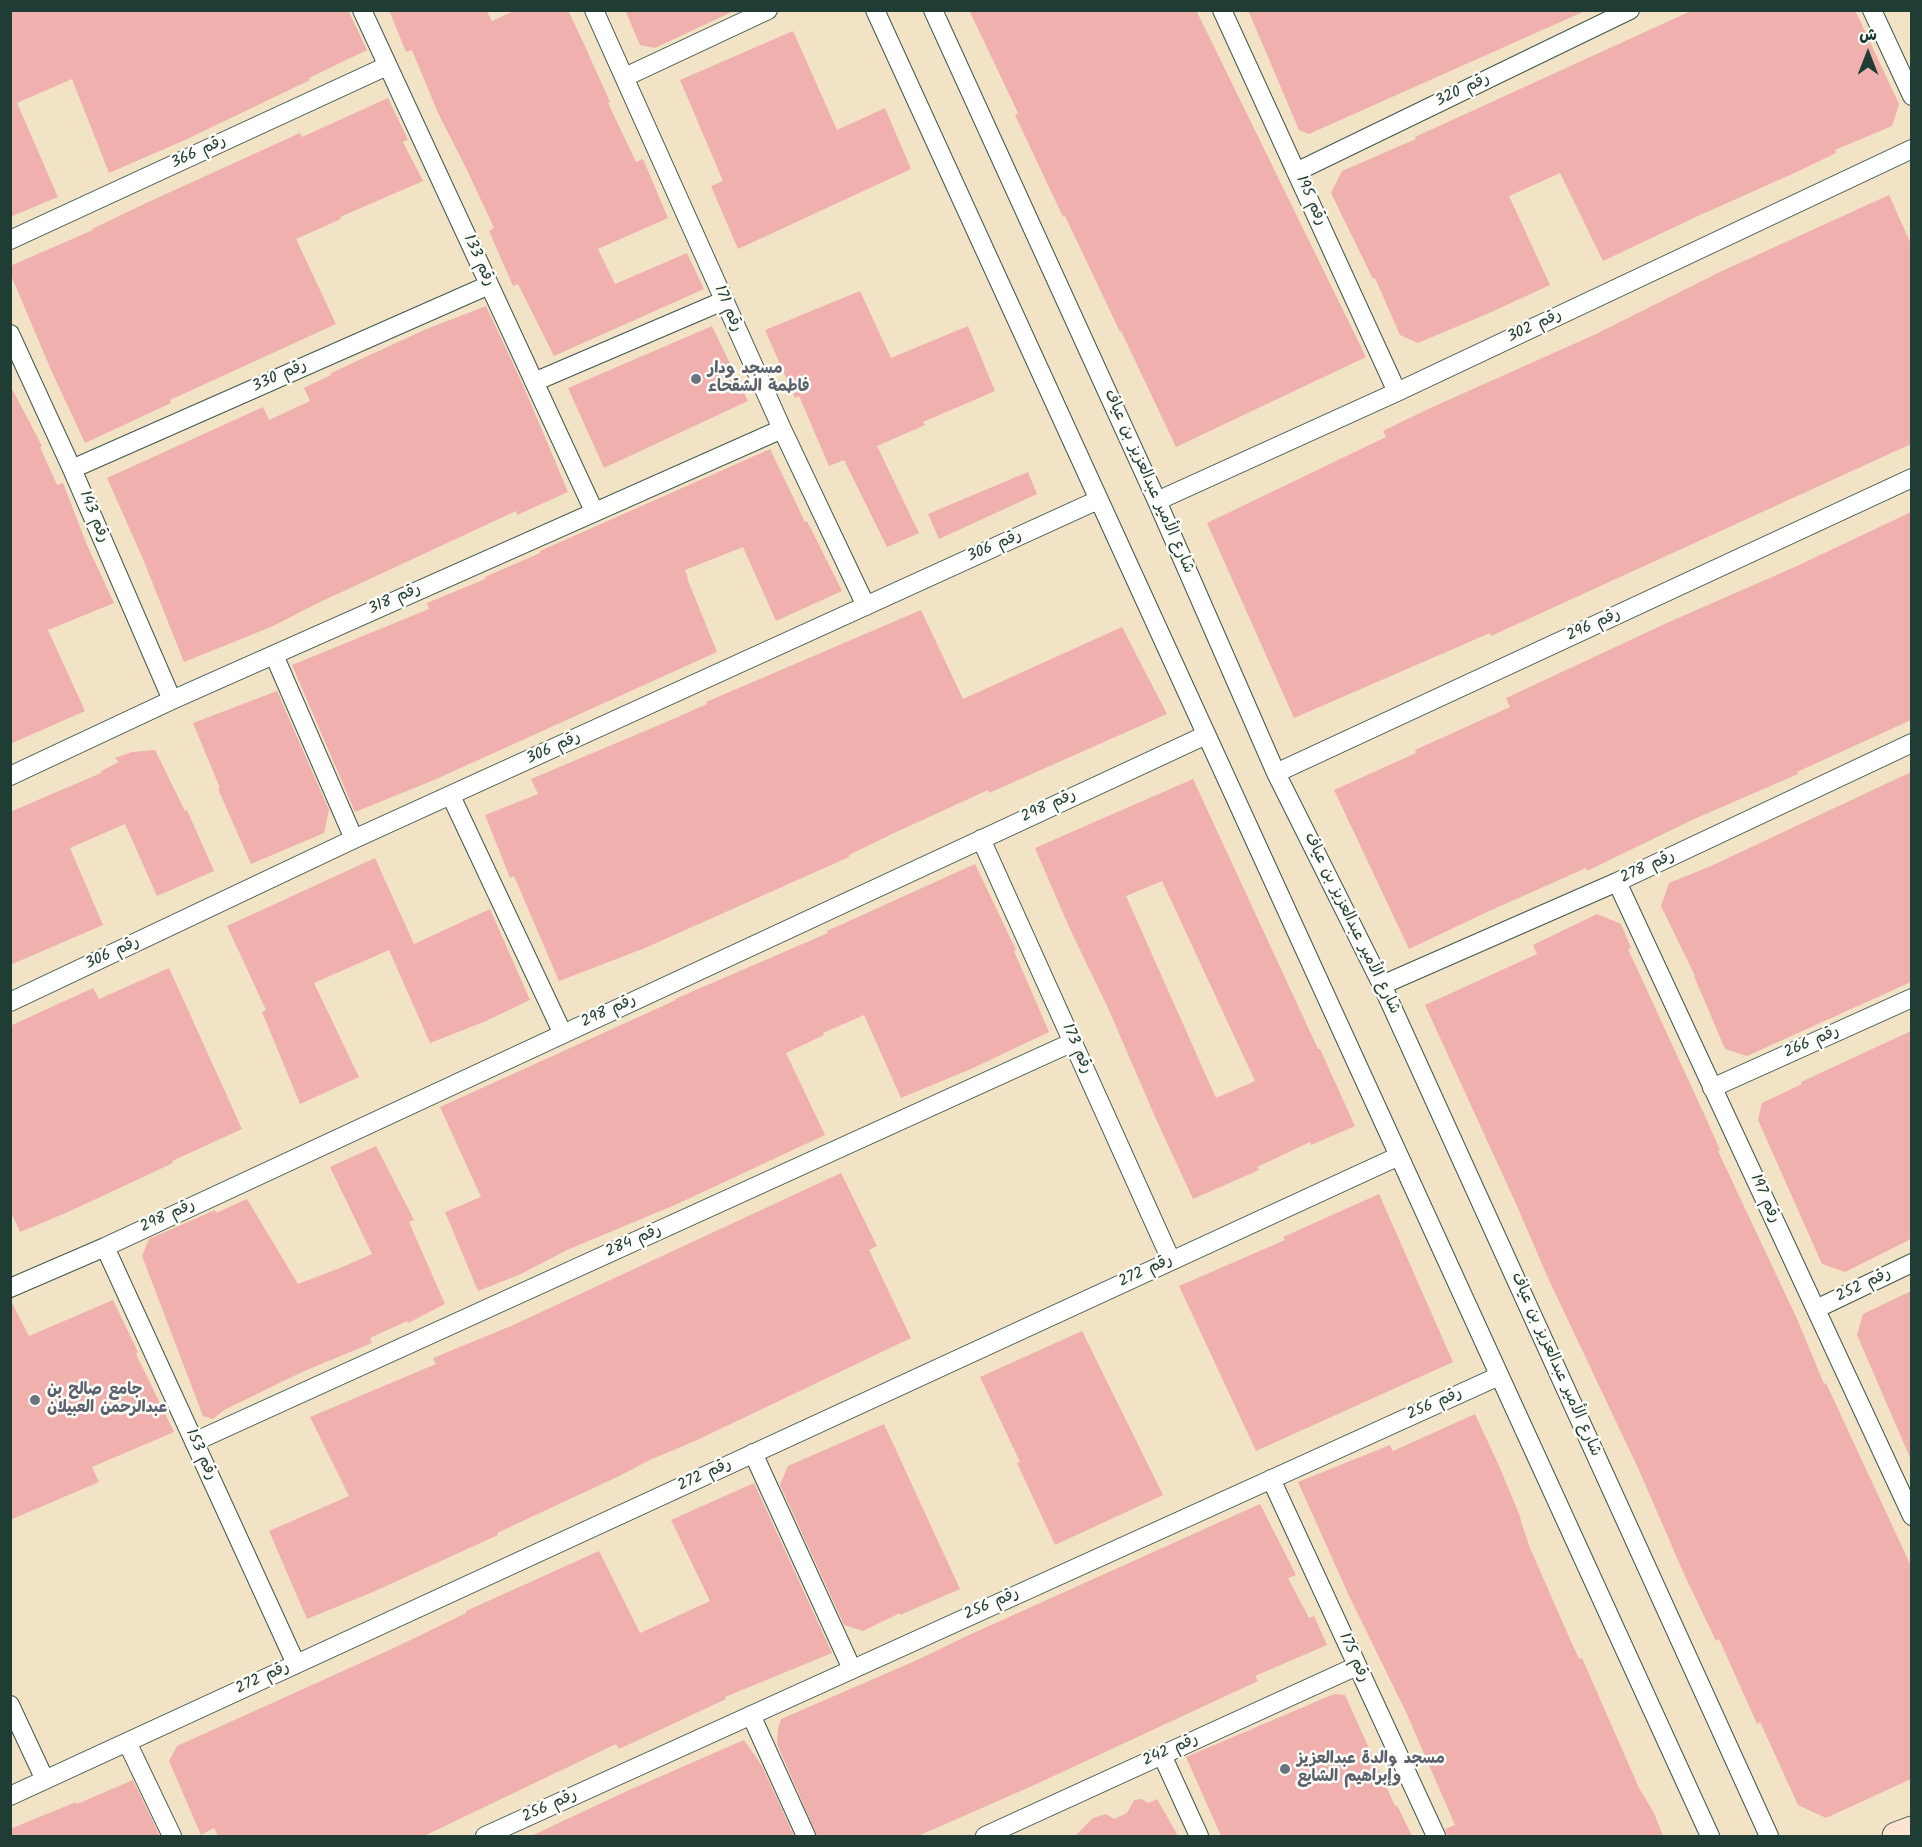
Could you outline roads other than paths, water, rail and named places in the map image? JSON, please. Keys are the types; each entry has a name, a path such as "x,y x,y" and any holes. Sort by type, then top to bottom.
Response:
{"street":[{"name":"رقم 133","path":"362,10 594,511"},
{"name":"رقم 171","path":"594,10 723,301 866,606"},
{"path":"625,77 768,10"},
{"path":"875,10 1710,1836"},
{"name":"شارع الأمير عبدالعزيز بن عياف","path":"933,10 1157,501 1276,773 1382,985 1769,1836"},
{"name":"رقم 195","path":"1222,10 1397,392"},
{"name":"رقم 320","path":"1296,172 1630,10"},
{"path":"1872,10 1911,96"},
{"name":"رقم 366","path":"10,240 387,66"},
{"name":"رقم 302","path":"1157,501 1397,392 1911,149"},
{"name":"رقم 330","path":"72,469 489,285"},
{"path":"534,382 723,301"},
{"name":"رقم 143","path":"10,334 72,469 172,700"},
{"name":"رقم 318","path":"10,776 172,700 782,429"},
{"name":"رقم 296","path":"1276,773 1911,478"},
{"name":"رقم 306","path":"10,1002 354,839 1098,500"},
{"path":"274,655 354,839"},
{"name":"رقم 298","path":"10,1288 105,1247 1206,735"},
{"name":"رقم 278","path":"1382,985 1617,882 1911,743"},
{"path":"451,796 563,1034"},
{"name":"رقم 173","path":"981,838 1171,1260"},
{"name":"رقم 197","path":"1617,882 1911,1516"},
{"name":"رقم 266","path":"1712,1088 1911,998"},
{"name":"رقم 284","path":"194,1442 1073,1042"},
{"name":"رقم 272","path":"10,1796 1399,1156"},
{"name":"رقم 153","path":"105,1247 296,1664"},
{"name":"رقم 252","path":"1816,1309 1911,1263"},
{"name":"رقم 256","path":"485,1836 1499,1376"},
{"path":"753,1454 852,1669"},
{"name":"رقم 175","path":"1271,1479 1436,1836"},
{"name":"رقم 242","path":"985,1836 1357,1666"},
{"path":"10,1705 45,1780"},
{"path":"751,1715 806,1836"},
{"path":"127,1742 172,1836"},
{"path":"1162,1755 1199,1836"},
{"path":"1896,1836 1911,1830"}],"place":[{"name":"مسجد ودار فاطمة الشقحاء","path":"696,379"},
{"name":"جامع صالح بن عبدالرحمن العبيلان","path":"35,1400"},
{"name":"مسجد والدة عبدالعزيز وإبراهيم الشايع","path":"1285,1769"}]}
